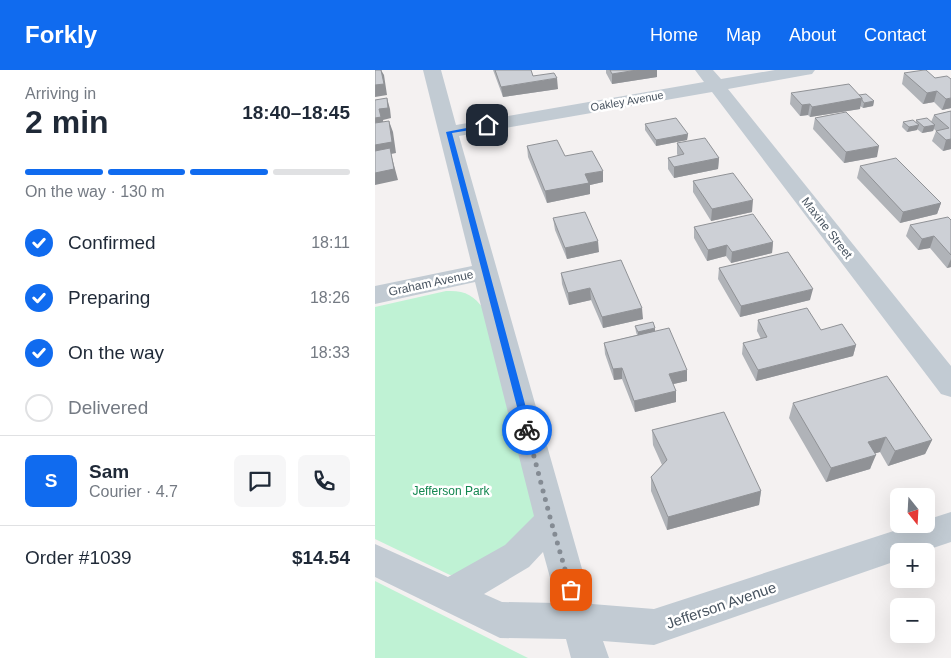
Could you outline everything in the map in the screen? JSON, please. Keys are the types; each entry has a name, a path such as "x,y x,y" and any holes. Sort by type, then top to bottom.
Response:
{"street":[{"path":"432,70 487,271 551,521 590,658"},
{"name":"Oakley Avenue","path":"449,132 710,78 805,70"},
{"name":"Maxine Street","path":"710,78 951,386"},
{"name":"Graham Avenue","path":"375,295 487,271"},
{"path":"448,596 517,556 551,521"},
{"name":"Jefferson Avenue","path":"375,560 500,620 581,621 654,627 951,527"}],"green space":[{"name":"Jefferson Park","path":"446,291 458,291 468,294 484,309 535,517 521,537 472,573 450,575 375,539 375,307"},
{"path":"375,581 520,654 528,658 375,658"}],"building":[{"path":"375,70 381,70 384,84 375,85"},
{"path":"495,70 531,70 533,76 554,73 557,78 501,87"},
{"path":"610,70 637,70 612,74"},
{"path":"926,70 935,78 947,76 951,79 951,98 946,99 937,91 927,93 904,73"},
{"path":"849,84 862,98 812,107 810,104 802,105 791,93"},
{"path":"866,94 874,101 864,103 859,95"},
{"path":"387,98 388,108 379,109 381,117 375,118 375,100"},
{"path":"951,111 951,139 946,140 936,131 949,128 934,115"},
{"path":"846,112 879,146 846,152 815,118"},
{"path":"676,118 688,134 656,140 645,124"},
{"path":"927,118 935,125 924,127 916,120"},
{"path":"913,120 919,125 909,127 903,122"},
{"path":"389,121 392,142 375,145 375,123"},
{"path":"705,138 719,158 674,167 668,158 684,154 677,143"},
{"path":"557,140 565,156 592,151 603,171 585,174 589,183 545,191 527,146"},
{"path":"390,148 394,169 375,173 375,151"},
{"path":"896,158 941,203 903,212 860,166"},
{"path":"733,173 753,200 712,209 693,181"},
{"path":"585,212 598,241 565,248 553,218"},
{"path":"753,214 773,242 732,252 727,245 708,250 694,227"},
{"path":"948,217 951,220 951,255 934,236 922,239 910,225"},
{"path":"788,252 813,289 741,306 719,268"},
{"path":"621,260 642,308 602,317 590,288 568,293 561,273"},
{"path":"807,308 821,330 842,324 856,345 758,370 743,343 767,337 758,320"},
{"path":"653,322 655,328 638,332 635,326"},
{"path":"669,328 687,370 669,374 676,391 634,401 622,368 613,369 604,343"},
{"path":"887,376 932,440 895,451 886,437 868,442 876,455 831,468 793,403"},
{"path":"724,412 761,491 668,517 651,477 667,460 652,430"}],"way so far":[{"path":"527,430 571,590"}],"route":[{"path":"487,125 449,132 464,194 487,271 527,430"}]}
